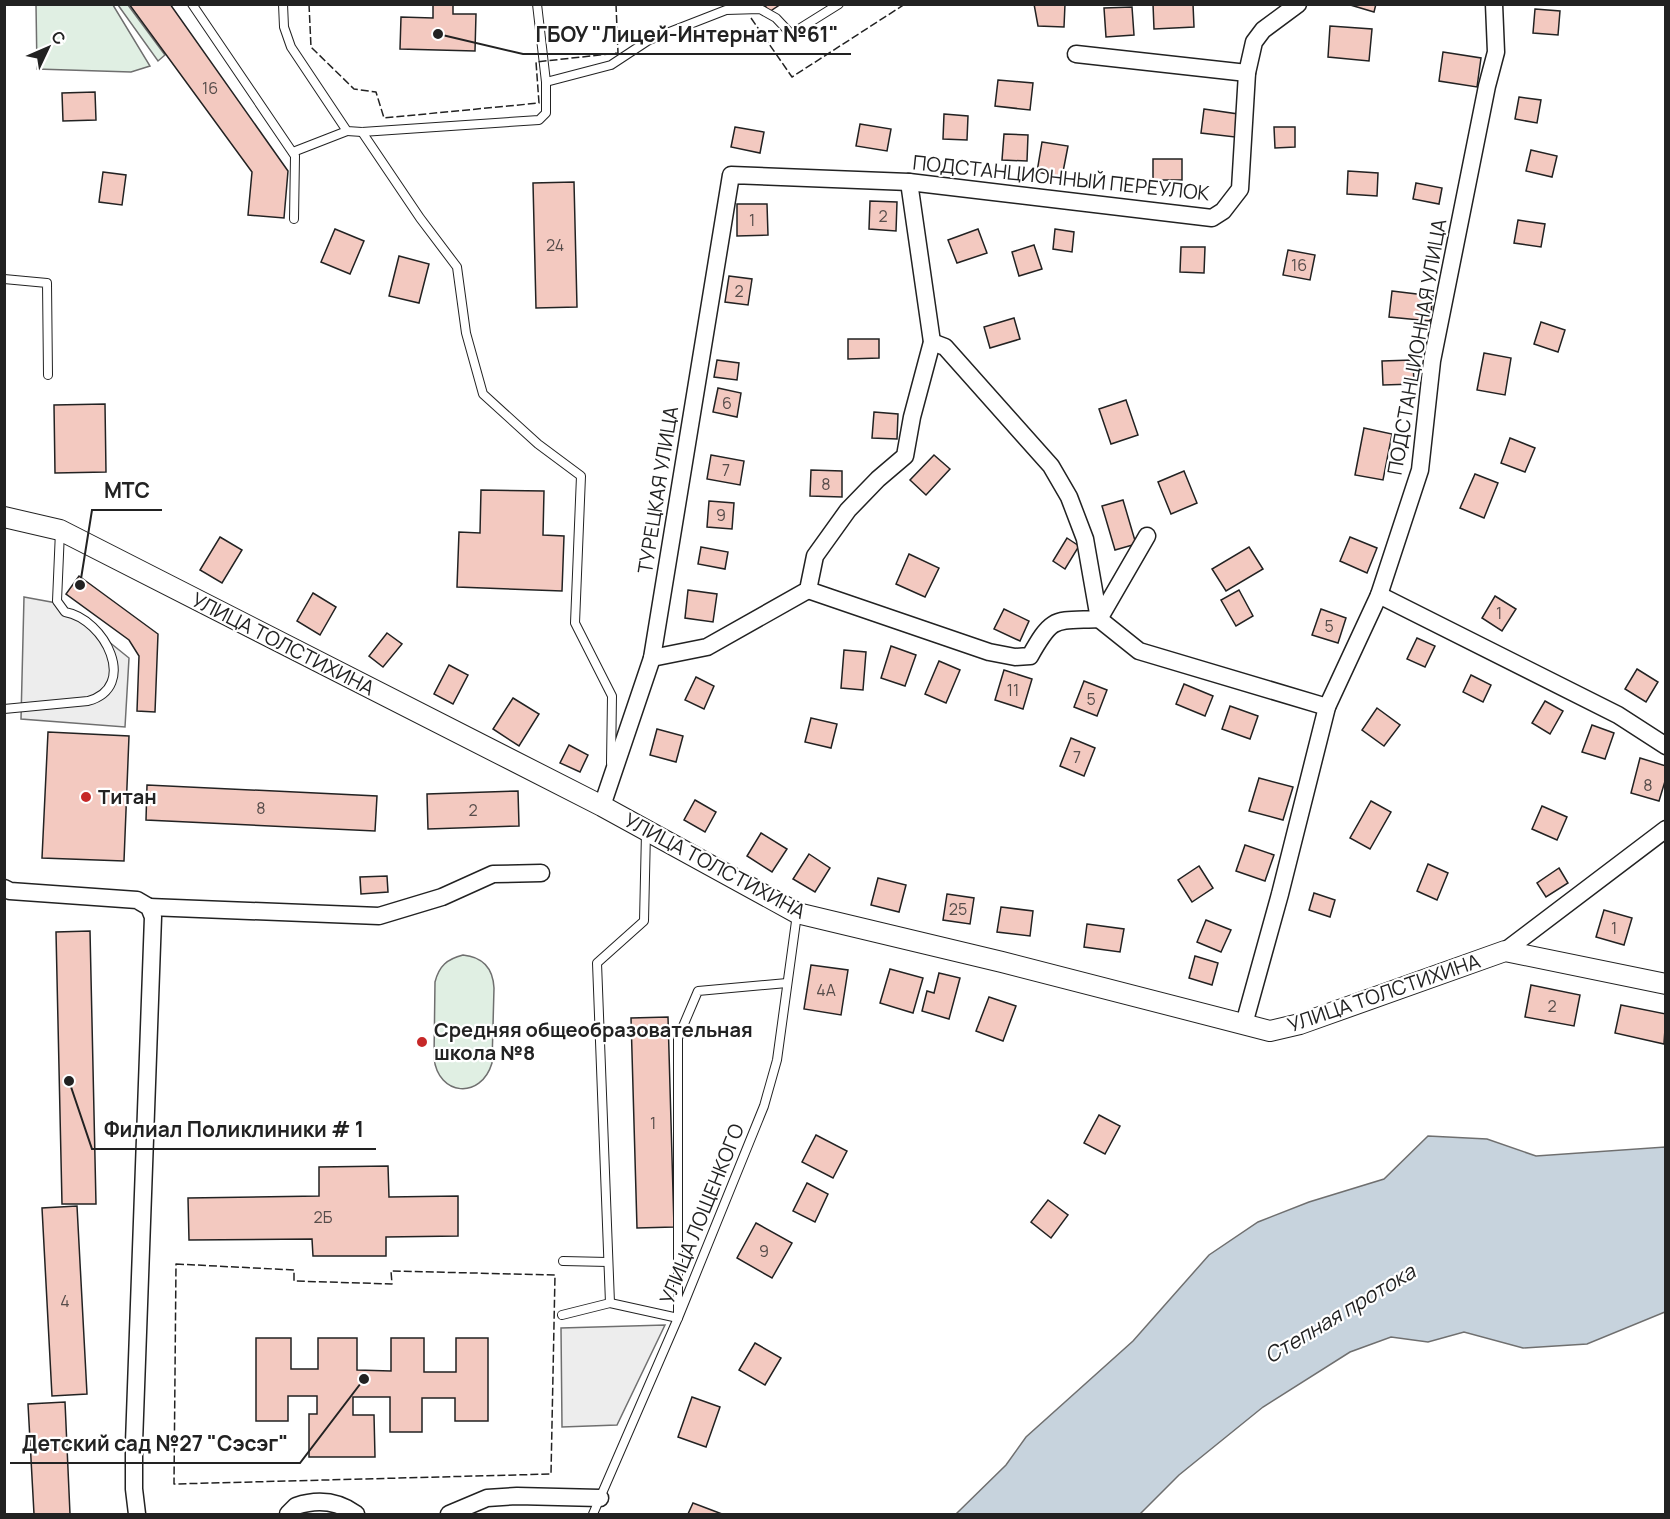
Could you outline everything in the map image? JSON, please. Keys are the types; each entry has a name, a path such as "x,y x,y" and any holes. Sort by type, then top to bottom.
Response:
{"street":[{"name":"ПОДСТАНЦИОННЫЙ ПЕРЕУЛОК","path":"731,175 909,182 1212,218 1223,212 1240,189 1247,73 1254,42 1263,30 1298,4"},
{"name":"ПОДСТАНЦИОННАЯ УЛИЦА","path":"1244,1024 1280,894 1326,707 1379,594 1420,470 1431,361 1487,86 1496,52 1494,4"},
{"path":"1076,54 1247,73"},
{"name":"ТУРЕЦКАЯ УЛИЦА","path":"602,806 652,658 731,175"},
{"path":"808,590 815,556 848,510 878,479 905,456 912,417 932,342 909,182"},
{"path":"932,342 945,347 1051,466 1069,497 1085,539 1099,619 1139,651 1326,707"},
{"name":"УЛИЦА ТОЛСТИХИНА","path":"4,517 60,530 602,806 797,913 1002,962 1270,1031 1300,1024 1505,951"},
{"path":"1099,619 1147,536"},
{"path":"652,658 706,647 808,590 989,652 1015,657 1030,656 1045,630 1053,622 1099,619"},
{"path":"1379,594 1618,715 1665,746"},
{"path":"1505,951 1665,829"},
{"path":"4,888 10,891 137,900 149,907 378,916 442,897 493,874 541,873"},
{"path":"137,1515 134,1489 134,1443 153,917 149,907"},
{"path":"1505,951 1665,984"},
{"path":"449,1515 487,1498 517,1496 600,1498"},
{"path":"288,1515 296,1506 322,1502 336,1503 356,1515"}],"lane":[{"path":"192,4 295,156 294,219"},
{"path":"283,4 284,27 291,47 347,131"},
{"path":"293,153 347,131 362,132 539,120 546,113 546,82 537,4"},
{"path":"546,82 611,65 649,40 726,10 760,9 776,18 791,34 839,4"},
{"path":"362,132 420,218 458,267 466,333 483,394 538,444 581,476 575,622 612,696 611,778"},
{"path":"4,279 46,283 48,375"},
{"path":"4,709 99,698 109,686 113,675 113,660 100,633 92,624 65,612 57,601 60,530"},
{"path":"610,1303 597,963 644,921 646,830"},
{"name":"УЛИЦА ЛОЩЕНКОГО","path":"593,1515 678,1318 764,1106 777,1060 797,913"},
{"path":"562,1315 610,1303 678,1318 678,1038 698,991 787,982"},
{"path":"563,1261 608,1262"}],"green space":[{"path":"36,5 113,5 150,66 131,72 37,69"},
{"path":"118,5 128,5 165,55 158,61"},
{"path":"463,955 476,958 486,965 492,975 494,988 492,1063 487,1075 479,1083 470,1088 460,1089 443,1080 437,1071 434,1058 435,982 444,964"}],"shaded area":[{"path":"24,597 62,604 129,658 125,727 21,719"},
{"path":"665,1325 617,1425 562,1427 561,1328"}],"water":[{"name":"Степная протока","path":"1428,1136 1487,1139 1536,1156 1665,1147 1665,1312 1587,1344 1523,1348 1464,1332 1428,1342 1391,1337 1350,1352 1263,1407 1179,1475 1140,1514 956,1514 1006,1465 1026,1437 1133,1341 1209,1255 1258,1222 1309,1202 1384,1179"}],"building":[{"path":"129,4 170,4 288,171 284,218 248,215 252,172"},
{"path":"433,4 453,4 453,14 476,14 475,51 400,49 401,17 433,18"},
{"path":"764,4 781,4 769,12"},
{"path":"1034,4 1065,4 1064,27 1038,26"},
{"path":"1153,4 1193,4 1194,27 1154,29"},
{"path":"1347,4 1376,4 1374,12"},
{"path":"1132,7 1134,35 1106,37 1104,8"},
{"path":"1535,9 1560,11 1558,35 1533,33"},
{"path":"1330,26 1372,29 1369,61 1328,57"},
{"path":"1443,52 1481,58 1477,87 1439,81"},
{"path":"998,80 1033,83 1030,110 995,106"},
{"path":"95,92 96,120 63,121 62,93"},
{"path":"1519,97 1541,100 1537,123 1515,119"},
{"path":"1204,109 1238,114 1235,137 1201,133"},
{"path":"944,114 968,116 967,140 943,139"},
{"path":"860,124 891,129 887,151 856,146"},
{"path":"735,127 764,132 760,153 731,147"},
{"path":"1274,127 1295,127 1295,147 1275,148"},
{"path":"1004,134 1028,135 1027,161 1002,160"},
{"path":"1042,142 1068,146 1062,177 1037,172"},
{"path":"1531,150 1557,156 1552,177 1526,171"},
{"path":"1153,159 1182,159 1182,180 1153,180"},
{"path":"1348,171 1378,173 1377,196 1347,194"},
{"path":"103,172 126,175 122,205 99,202"},
{"path":"574,182 577,307 536,308 533,183"},
{"path":"1416,183 1442,188 1439,204 1413,199"},
{"path":"870,201 897,202 896,231 869,229"},
{"path":"737,204 767,204 768,235 737,236"},
{"path":"1518,220 1545,224 1541,247 1514,243"},
{"path":"335,229 364,241 350,274 321,262"},
{"path":"978,229 987,253 957,263 948,240"},
{"path":"1055,229 1074,232 1072,252 1053,249"},
{"path":"1034,245 1042,269 1019,276 1012,252"},
{"path":"1181,247 1205,247 1204,273 1180,272"},
{"path":"1288,250 1315,255 1310,280 1283,275"},
{"path":"399,256 429,264 419,303 389,296"},
{"path":"729,276 752,279 748,305 725,302"},
{"path":"1392,291 1433,296 1430,321 1389,317"},
{"path":"1014,318 1020,339 990,348 984,327"},
{"path":"1541,322 1565,330 1558,352 1534,344"},
{"path":"848,339 879,339 879,358 848,359"},
{"path":"1484,353 1511,358 1505,395 1477,390"},
{"path":"717,360 739,363 737,380 714,377"},
{"path":"1413,360 1414,384 1383,385 1382,361"},
{"path":"718,388 741,393 737,417 713,412"},
{"path":"1126,400 1138,435 1111,444 1099,409"},
{"path":"105,404 106,472 55,473 54,405"},
{"path":"874,412 898,414 897,439 872,438"},
{"path":"1364,428 1392,434 1383,480 1355,475"},
{"path":"1510,438 1535,448 1525,472 1501,463"},
{"path":"711,455 744,461 740,485 707,479"},
{"path":"934,455 950,469 926,495 910,480"},
{"path":"811,470 842,471 842,497 810,496"},
{"path":"1184,471 1197,503 1171,514 1158,482"},
{"path":"1475,474 1498,483 1484,518 1460,508"},
{"path":"481,490 544,491 543,535 564,536 562,591 457,587 459,532 480,533"},
{"path":"1123,500 1136,544 1115,550 1102,506"},
{"path":"709,501 734,503 732,529 707,527"},
{"path":"220,537 242,550 222,583 200,570"},
{"path":"1350,537 1377,548 1367,573 1340,561"},
{"path":"1067,538 1079,546 1065,569 1053,561"},
{"path":"701,547 728,552 725,569 698,564"},
{"path":"1249,547 1263,569 1226,591 1212,569"},
{"path":"909,554 939,568 925,597 896,584"},
{"path":"79,576 158,634 155,712 137,711 139,656 129,640 66,594"},
{"path":"688,590 717,594 713,622 685,618"},
{"path":"1239,590 1253,616 1236,626 1221,600"},
{"path":"313,593 336,607 320,635 297,621"},
{"path":"1495,596 1516,609 1502,631 1482,618"},
{"path":"1004,609 1029,621 1020,641 994,629"},
{"path":"1321,609 1346,618 1338,643 1312,635"},
{"path":"387,633 402,644 383,667 369,656"},
{"path":"1417,638 1435,646 1425,667 1407,659"},
{"path":"891,646 916,655 905,686 881,678"},
{"path":"844,650 866,652 863,690 841,688"},
{"path":"939,661 960,670 946,703 925,694"},
{"path":"449,665 468,675 453,704 434,694"},
{"path":"1637,669 1658,682 1646,702 1625,689"},
{"path":"1004,670 1032,679 1023,709 995,700"},
{"path":"1471,675 1491,685 1483,702 1463,692"},
{"path":"696,677 714,686 704,709 685,700"},
{"path":"1084,681 1107,690 1097,716 1074,707"},
{"path":"1184,684 1213,696 1205,716 1176,704"},
{"path":"513,698 539,714 519,746 493,729"},
{"path":"1545,701 1563,711 1550,734 1532,723"},
{"path":"1230,706 1258,716 1250,739 1222,729"},
{"path":"1377,708 1400,725 1384,746 1362,730"},
{"path":"811,718 837,724 831,748 805,742"},
{"path":"1592,725 1614,733 1605,759 1582,752"},
{"path":"657,729 683,736 676,762 650,755"},
{"name":"Титан","path":"48,732 129,736 124,861 42,858"},
{"path":"1071,738 1095,748 1084,776 1060,766"},
{"path":"569,745 588,755 580,772 560,763"},
{"path":"1640,758 1666,766 1666,778 1659,801 1631,793"},
{"path":"1259,778 1293,787 1283,820 1249,811"},
{"path":"147,785 377,796 375,831 146,820"},
{"path":"518,791 519,826 428,829 427,794"},
{"path":"695,800 716,812 705,832 684,820"},
{"path":"1371,801 1391,812 1370,849 1350,838"},
{"path":"1542,806 1567,817 1557,840 1532,829"},
{"path":"761,833 787,849 772,872 747,856"},
{"path":"1245,845 1274,855 1265,881 1236,871"},
{"path":"809,854 830,868 815,892 793,879"},
{"path":"1428,864 1448,873 1437,900 1417,891"},
{"path":"1199,866 1213,888 1192,902 1178,880"},
{"path":"1559,868 1568,883 1546,897 1537,883"},
{"path":"387,876 388,892 361,894 360,877"},
{"path":"878,878 906,885 899,912 871,905"},
{"path":"1314,893 1335,900 1330,917 1309,910"},
{"path":"947,894 974,898 970,924 943,920"},
{"path":"1001,907 1033,911 1030,936 997,932"},
{"path":"1604,910 1632,918 1624,945 1596,937"},
{"path":"1206,920 1231,930 1221,952 1197,942"},
{"path":"1087,924 1124,929 1120,952 1084,947"},
{"path":"90,931 96,1204 62,1204 56,932"},
{"path":"1195,956 1218,963 1212,985 1189,978"},
{"path":"811,965 848,970 841,1015 804,1009"},
{"path":"890,969 923,978 913,1013 880,1003"},
{"path":"939,973 960,978 949,1019 922,1011 927,991 934,993"},
{"path":"1531,985 1580,995 1574,1026 1525,1017"},
{"path":"989,997 1016,1006 1003,1041 976,1031"},
{"path":"1621,1005 1666,1014 1664,1044 1615,1033"},
{"path":"668,1017 674,1227 637,1228 631,1018"},
{"path":"1099,1115 1120,1126 1105,1154 1084,1143"},
{"path":"816,1135 847,1151 833,1178 802,1162"},
{"path":"388,1166 389,1197 458,1196 458,1236 386,1237 386,1256 313,1256 312,1239 189,1240 188,1198 319,1196 319,1167"},
{"path":"807,1183 828,1194 815,1222 793,1211"},
{"path":"1048,1200 1068,1215 1051,1238 1031,1222"},
{"path":"77,1206 87,1394 52,1396 42,1208"},
{"path":"756,1223 792,1243 772,1278 737,1258"},
{"path":"256,1338 291,1338 291,1369 318,1369 318,1338 357,1338 357,1370 391,1371 391,1338 424,1338 424,1372 456,1372 456,1338 488,1338 488,1421 455,1421 455,1398 422,1398 422,1432 390,1432 390,1397 353,1397 353,1415 374,1415 375,1457 309,1457 309,1414 317,1414 317,1396 288,1396 288,1421 256,1421"},
{"path":"755,1343 781,1358 765,1385 739,1370"},
{"path":"692,1397 720,1407 706,1447 678,1437"},
{"path":"65,1402 70,1514 34,1514 28,1404"},
{"path":"693,1503 722,1514 688,1514"}],"fence":[{"path":"309,4 311,47 354,89 376,92 384,118 539,103 536,62 618,53 616,4"},
{"path":"751,18 792,77 905,4"},
{"path":"176,1264 294,1270 294,1281 392,1284 391,1271 555,1275 551,1474 174,1484 176,1264"}],"place":[{"name":"ГБОУ \"Лицей-Интернат №61\"","path":"438,34"},
{"name":"МТС","path":"80,585"},
{"name":"Титан","path":"86,797"},
{"name":"Средняя общеобразовательная школа №8","path":"422,1042"},
{"name":"Филиал Поликлиники # 1","path":"69,1081"},
{"name":"Детский сад №27 \"Сэсэг\"","path":"364,1379"}]}
